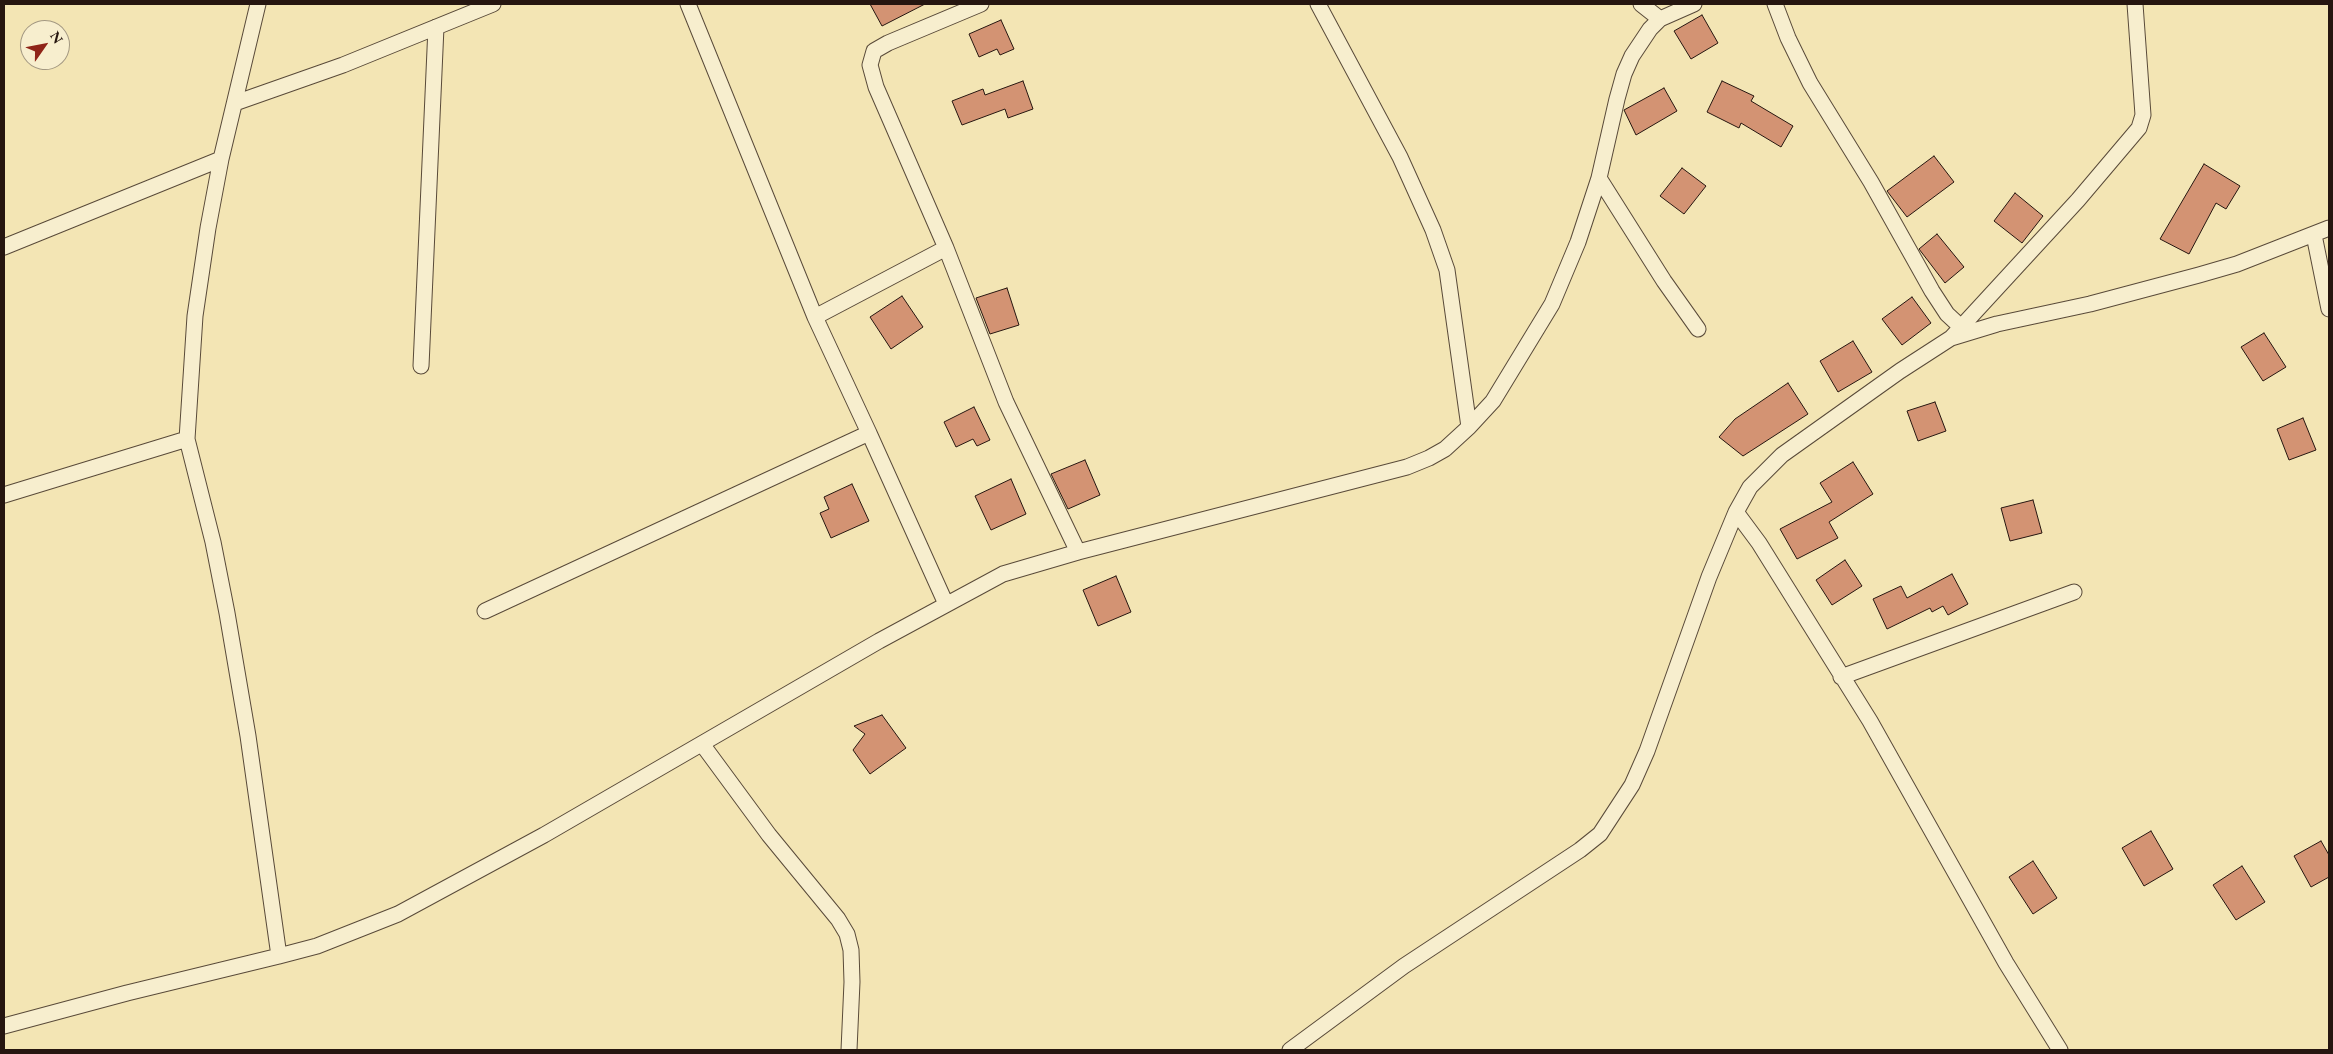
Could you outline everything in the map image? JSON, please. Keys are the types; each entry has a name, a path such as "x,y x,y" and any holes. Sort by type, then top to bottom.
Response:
{"street":[{"path":"258,4 221,159 208,228 195,316 188,439 214,542 229,622 248,736 279,956"},
{"path":"235,103 343,65 493,4"},
{"path":"688,4 815,317 870,433 946,604"},
{"path":"981,4 888,43 874,51 870,64 876,87 946,248 978,335 1006,402 1078,552"},
{"path":"1318,4 1400,157 1433,230 1447,270 1469,427"},
{"path":"1642,4 1660,19"},
{"path":"4,1026 127,993 317,946 398,914 544,835 946,604 1003,574 1078,552 1406,467 1445,449 1493,401 1552,304 1578,242 1600,178 1624,74 1640,44 1660,19 1694,4"},
{"path":"1775,4 1788,38 1822,104 1871,182 1956,333"},
{"path":"1290,1050 1404,966 1580,850 1600,834 1632,785 1647,751 1709,577 1736,512 1750,487 1782,455 1956,333 2078,200 2139,128 2143,115 2135,4"},
{"path":"421,366 436,27"},
{"path":"4,247 221,159"},
{"path":"1600,178 1654,267 1698,329"},
{"path":"1956,333 2123,296 2199,275 2329,228"},
{"path":"2314,235 2329,308"},
{"path":"815,317 946,248"},
{"path":"485,611 870,433"},
{"path":"4,494 188,439"},
{"path":"1736,512 1759,543 1892,758 2006,963 2060,1050"},
{"path":"1841,677 2074,592"},
{"path":"702,744 769,835 838,920 847,934 852,966 849,1050"}],"building":[{"path":"870,4 925,4 882,26"},
{"path":"1702,15 1718,43 1691,59 1674,31"},
{"path":"1001,20 1014,49 1000,55 997,49 979,57 969,34"},
{"path":"1023,81 1033,109 1008,118 1005,109 962,125 952,101 983,89 985,95"},
{"path":"1722,81 1754,96 1751,101 1793,126 1781,147 1741,123 1739,128 1707,112"},
{"path":"1664,88 1677,111 1636,135 1624,110"},
{"path":"1934,156 1954,182 1907,217 1887,191"},
{"path":"2204,164 2240,186 2226,209 2216,203 2189,254 2160,239"},
{"path":"1682,168 1706,186 1684,214 1660,196"},
{"path":"2015,193 2043,216 2022,243 1994,221"},
{"path":"1937,234 1964,267 1945,283 1919,249"},
{"path":"1007,288 1019,325 990,334 976,298"},
{"path":"902,296 923,327 891,349 870,317"},
{"path":"1912,297 1931,323 1902,345 1882,319"},
{"path":"2264,333 2286,367 2263,381 2241,347"},
{"path":"1853,341 1872,372 1838,392 1820,361"},
{"path":"1788,383 1808,414 1743,456 1719,437 1735,419"},
{"path":"1935,402 1946,431 1918,441 1907,411"},
{"path":"974,407 990,440 977,446 973,439 956,447 944,422"},
{"path":"2303,418 2316,450 2289,460 2277,429"},
{"path":"1085,460 1100,495 1068,509 1051,474"},
{"path":"1853,462 1873,494 1829,522 1838,538 1797,559 1780,529 1832,502 1820,483"},
{"path":"1011,479 1026,514 991,530 975,496"},
{"path":"852,484 869,521 831,538 820,513 829,509 824,497"},
{"path":"2033,500 2042,533 2010,541 2001,508"},
{"path":"1845,560 1862,586 1832,605 1816,580"},
{"path":"1952,574 1968,604 1948,615 1943,606 1932,612 1930,608 1887,629 1873,599 1901,586 1907,598"},
{"path":"1116,576 1131,612 1098,626 1083,590"},
{"path":"882,715 906,748 870,774 853,750 865,734 854,726"},
{"path":"2151,831 2173,869 2144,886 2122,848"},
{"path":"2321,841 2329,855 2329,877 2311,887 2294,856"},
{"path":"2033,861 2057,898 2033,914 2009,877"},
{"path":"2242,866 2265,902 2236,920 2213,885"}]}
